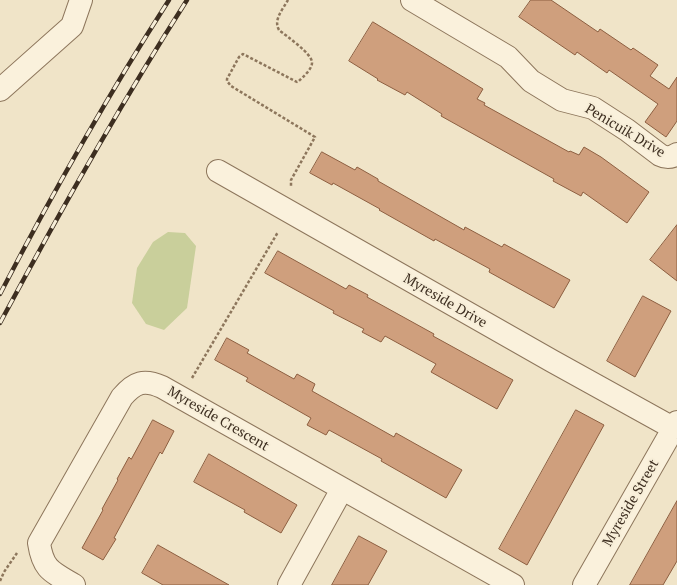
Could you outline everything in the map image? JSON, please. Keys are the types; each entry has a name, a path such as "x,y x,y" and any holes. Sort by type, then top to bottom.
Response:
{"street":[{"path":"0,90 72,26 81,0"},
{"name":"Penicuik Drive","path":"412,0 508,57 531,81 562,100 593,108 627,130 664,157 670,157 677,154"},
{"name":"Myreside Drive","path":"218,171 675,425"},
{"name":"Myreside Crescent","path":"74,585 48,568 40,555 38,543 122,397 135,385 144,382 153,383 181,397 513,585"},
{"name":"Myreside Street","path":"584,585 675,425"},
{"path":"289,585 342,489"}],"path":[{"path":"181,397 290,212 291,180 315,137 231,86 227,81 239,57 244,54 294,82 299,81 312,67 313,63 309,55 276,26 277,18 288,0"}],"green space":[{"path":"168,232 185,233 196,246 187,308 164,330 146,324 132,303 137,268 153,242"}],"building":[{"path":"531,0 551,0 598,32 600,29 631,50 633,48 658,65 650,76 669,89 677,77 677,121 666,137 645,122 658,104 609,70 607,73 577,52 575,55 519,17"},
{"path":"373,22 483,89 477,99 485,103 484,105 569,152 570,151 579,155 584,147 601,157 649,192 627,223 583,192 581,196 553,181 554,179 441,116 442,114 407,92 405,95 377,80 378,79 349,61"},
{"path":"322,152 355,170 357,167 378,179 378,181 464,230 465,227 502,247 504,244 570,280 554,308 489,272 490,269 435,239 434,241 333,183 332,185 310,173"},
{"path":"677,225 677,281 650,260"},
{"path":"278,251 346,289 349,285 368,295 367,297 434,334 433,336 513,380 497,409 431,372 436,364 385,336 381,342 362,332 364,329 333,313 334,311 265,273"},
{"path":"643,296 671,311 635,377 607,361"},
{"path":"227,338 249,350 247,353 294,379 297,374 315,384 312,391 394,437 396,433 462,470 446,498 381,461 382,459 329,430 326,435 307,425 311,418 246,381 248,378 215,360"},
{"path":"576,410 604,425 527,565 499,549"},
{"path":"153,420 174,431 162,454 160,452 114,538 116,539 103,560 82,548 103,510 102,509 129,457 131,459"},
{"path":"209,454 297,505 281,533 244,512 245,510 194,482"},
{"path":"677,501 677,561 663,585 630,585"},
{"path":"359,536 387,551 368,585 332,585"},
{"path":"158,545 229,585 163,585 142,573"}],"railway":[{"path":"0,294 81,145 169,0"},
{"path":"0,323 90,160 187,0"}]}
